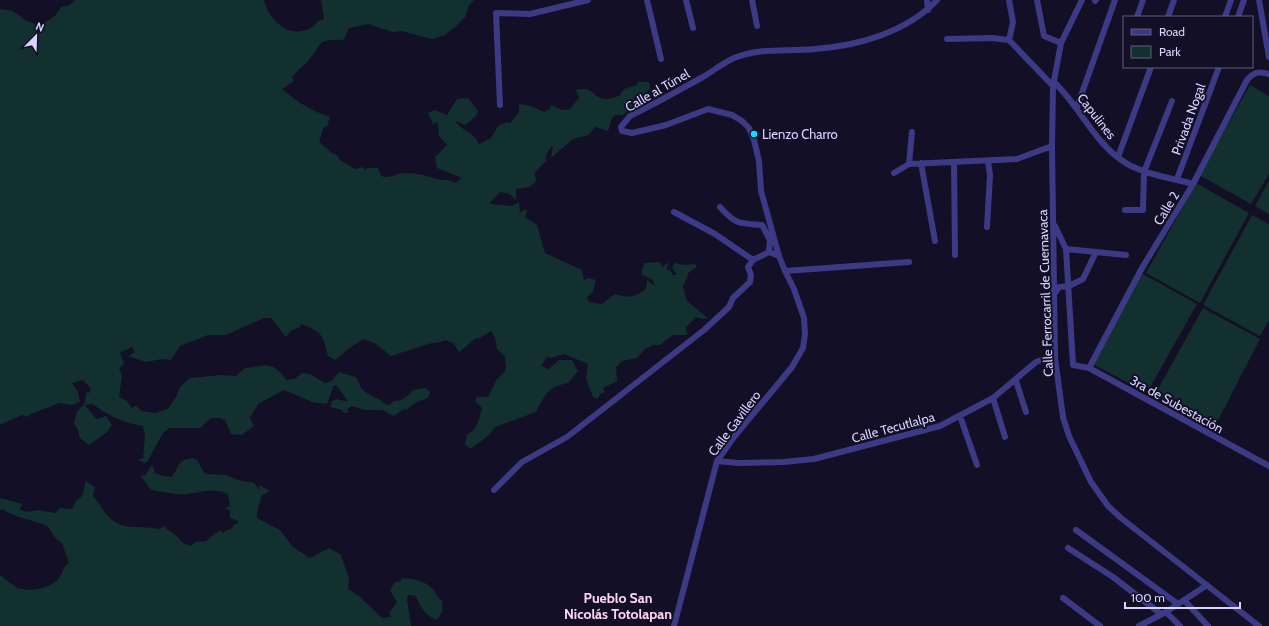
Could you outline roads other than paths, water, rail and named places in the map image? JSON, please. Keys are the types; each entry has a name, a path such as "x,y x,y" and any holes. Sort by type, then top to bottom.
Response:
{"street":[{"path":"500,105 496,13 530,14 588,0"},
{"path":"647,0 661,59"},
{"path":"686,0 693,28"},
{"path":"752,0 757,26"},
{"path":"927,0 928,10"},
{"name":"Calle al Túnel","path":"779,256 761,191 759,161 754,140 749,128 742,121 726,113 708,109 666,125 632,134 622,131 621,127 624,122 630,116 734,58 764,49 815,50 855,44 887,33 928,10 937,0"},
{"path":"1009,0 1014,22 1009,40"},
{"path":"1037,0 1044,36 1061,44"},
{"name":"Calle Ferrocarril de Cuernavaca","path":"1082,0 1061,44 1053,83 1052,146 1055,358 1064,417 1069,436 1083,468 1099,494 1121,518 1259,626"},
{"path":"1078,107 1116,0"},
{"path":"1137,16 1143,0"},
{"path":"1168,16 1174,0"},
{"path":"1225,16 1231,0"},
{"path":"1238,16 1244,0"},
{"path":"1259,0 1269,57"},
{"path":"947,39 992,38 1009,40 1053,83"},
{"path":"1118,157 1150,68"},
{"name":"Privada Nogal","path":"1177,179 1219,68"},
{"name":"Calle 2","path":"1089,368 1142,268 1193,184 1247,80 1252,74 1258,71 1269,74"},
{"name":"Capulines","path":"1053,83 1078,107 1088,124 1103,144 1118,157 1144,172 1193,184"},
{"path":"1125,210 1143,210 1144,172 1172,101"},
{"path":"909,164 912,132"},
{"path":"894,173 909,164 1017,159 1052,146"},
{"path":"987,227 990,176 988,161"},
{"path":"954,162 954,255"},
{"path":"921,163 935,241"},
{"path":"720,207 731,220 762,225 770,240 769,252"},
{"path":"674,212 715,234 754,260"},
{"path":"1054,224 1066,249 1069,286"},
{"path":"1066,249 1126,255"},
{"path":"494,490 522,462 567,437 704,330 729,307 733,298 750,282 751,275 748,267 754,260 769,252 779,256"},
{"path":"1055,293 1059,287 1069,286 1086,277 1096,252"},
{"name":"Calle Gavillero","path":"674,626 717,462 734,437 792,367 804,348 804,318 794,289 779,256"},
{"path":"785,271 909,262"},
{"name":"3ra de Subestación","path":"1069,286 1073,365 1089,368 1269,466"},
{"name":"Calle Tecutlalpa","path":"717,462 775,462 814,459 940,426 994,398 1016,381 1036,362 1044,359 1055,358"},
{"path":"1016,381 1026,412"},
{"path":"994,398 1005,437"},
{"path":"960,416 976,465"},
{"path":"1076,530 1178,604"},
{"path":"1068,548 1113,577 1180,626"},
{"path":"1139,626 1164,613 1206,585"},
{"path":"1063,598 1100,626"},
{"path":"1184,600 1208,626"}],"place":[{"name":"Lienzo Charro","path":"754,134"}],"district":[{"name":"Pueblo San Nicolás Totolapan","path":"618,606"}]}
